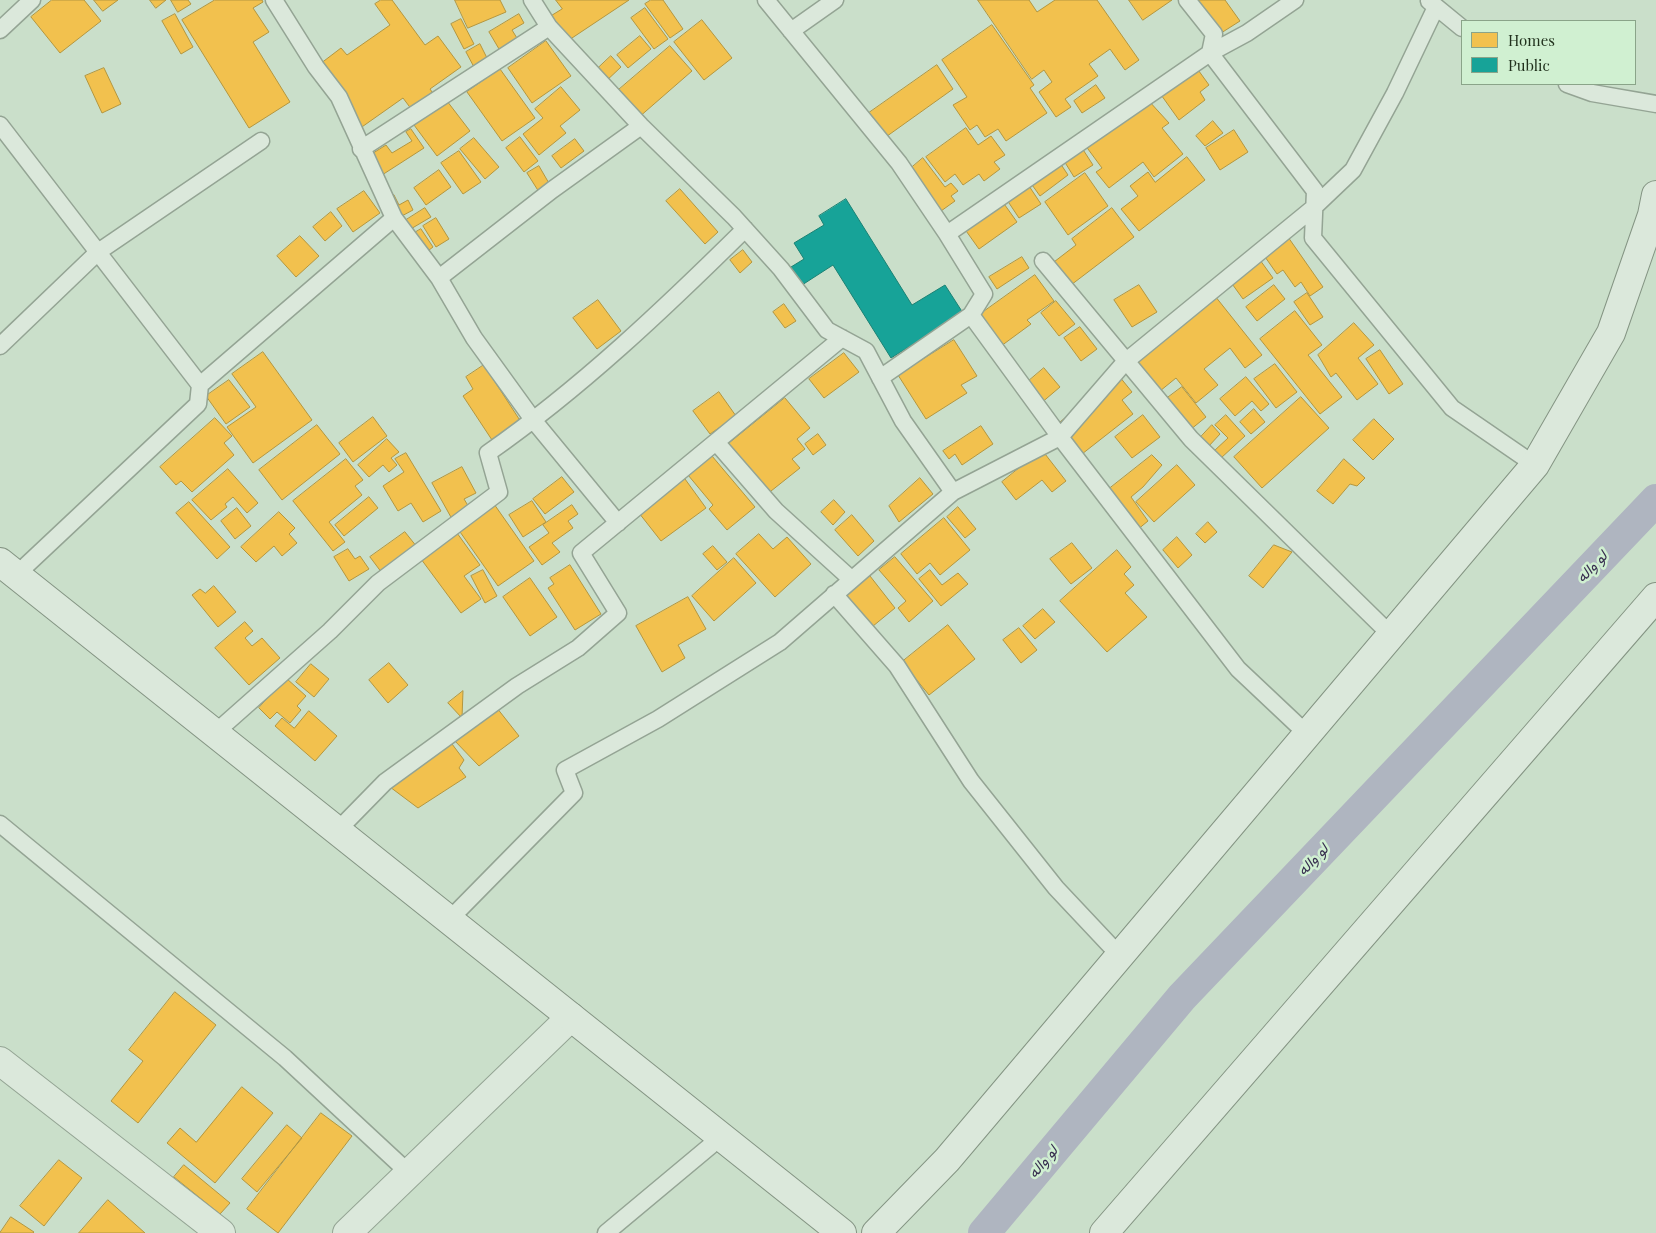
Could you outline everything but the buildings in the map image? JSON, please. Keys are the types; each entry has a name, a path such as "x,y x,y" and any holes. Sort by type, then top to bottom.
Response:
{"street":[{"path":"876,1233 947,1160 1535,465 1611,333 1652,215 1656,195"},
{"path":"8,569 216,732 337,831 842,1233"},
{"path":"1104,1233 1656,597"},
{"path":"347,1233 571,1018"},
{"path":"0,1061 221,1233"}],"lane":[{"path":"0,30 32,0"},
{"path":"274,0 316,67 338,97 394,218 440,278 474,338 534,421 618,523"},
{"path":"532,0 549,27 641,126 745,229 781,269 827,330 866,351 904,421 953,492"},
{"path":"766,0 898,163 947,234 984,294 971,315 880,378"},
{"path":"791,31 835,0"},
{"path":"1187,0 1214,34 1210,53 1315,190 1312,209 1313,238 1452,408 1535,465"},
{"path":"947,234 1210,53 1247,32 1295,0"},
{"path":"449,920 574,793 565,770 658,718 780,642 953,492 1060,437 1125,362 1312,209 1353,170 1395,93 1432,4 1461,27"},
{"path":"361,149 549,27"},
{"path":"1570,85 1592,93 1656,104"},
{"path":"0,125 200,385"},
{"path":"440,278 552,190 641,126"},
{"path":"0,346 98,252 261,141"},
{"path":"8,569 198,404 200,385 394,218"},
{"path":"216,732 330,631 378,583 499,492 488,453 534,421 671,302 745,229"},
{"path":"1042,261 1191,439 1391,635"},
{"path":"971,315 1060,437 1238,669 1307,734"},
{"path":"337,831 385,782 517,686 578,648 618,613 581,553 842,338"},
{"path":"716,442 776,511 851,579"},
{"path":"834,594 897,666 971,781 1056,888 1120,956"},
{"path":"0,824 285,1058 410,1174"},
{"path":"606,1233 721,1137"}],"waterway":[{"name":"لو واله","path":"984,1233 1182,997 1656,500"}]}
